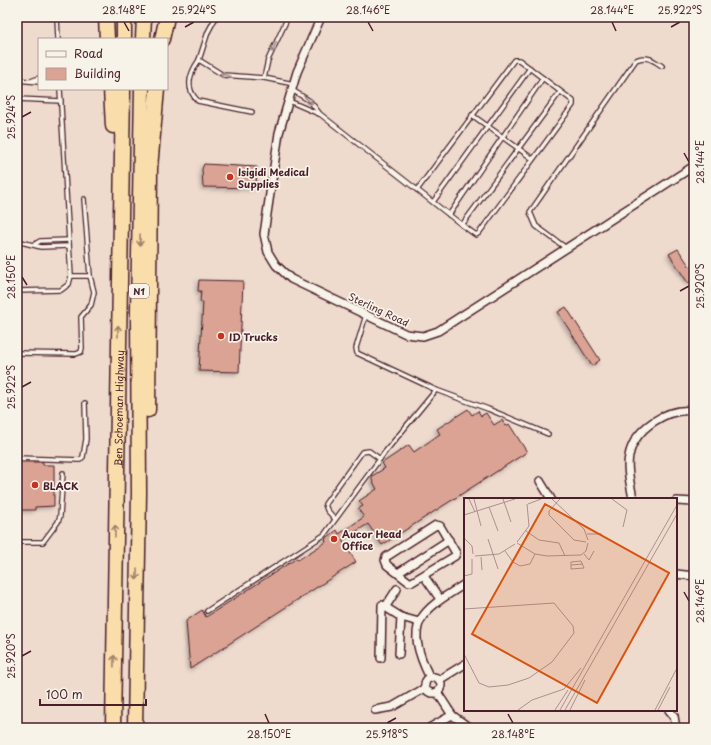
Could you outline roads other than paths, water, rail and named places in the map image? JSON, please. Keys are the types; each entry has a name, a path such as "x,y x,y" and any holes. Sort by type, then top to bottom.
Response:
{"highway":[{"path":"106,17 107,38"},
{"path":"124,17 124,38"},
{"path":"143,38 144,17"},
{"path":"156,38 157,17"},
{"path":"162,38 167,17"},
{"path":"111,90 113,110 112,218 115,262 120,282"},
{"name":"Ben Schoeman Highway","path":"113,728 123,90"},
{"name":"Ben Schoeman Highway","path":"135,728 139,492 138,312 142,90"},
{"path":"139,492 145,454 149,390 149,133 152,90"},
{"path":"150,168 157,90"}],"street":[{"name":"Sterling Road","path":"321,17 293,87 279,134 264,234 268,252 276,265 291,279 406,334 416,336 431,334 694,166"},
{"path":"633,498 628,457 638,437 646,428 668,414 687,410 694,411"},
{"path":"540,481 550,498"},
{"path":"677,501 694,502"},
{"path":"438,525 449,540 456,555 412,582 409,582 398,574 387,565 385,560 423,533 438,525"},
{"path":"398,574 449,540"},
{"path":"677,574 694,576"},
{"path":"424,576 440,599"},
{"path":"430,678 418,648 417,636 419,622 428,608 464,585"},
{"path":"381,658 382,606 386,606 397,589"},
{"path":"386,606 401,617 419,622"},
{"path":"399,654 401,617"},
{"path":"439,680 464,665"},
{"path":"437,692 430,693 425,688 425,682 433,677 439,680"},
{"path":"437,692 440,688 439,680"},
{"path":"375,710 392,707 425,688"},
{"path":"437,692 452,715 470,728"},
{"path":"670,711 674,716 676,728"},
{"path":"429,728 452,715"}],"lane":[{"path":"57,17 58,38"},
{"path":"216,17 208,32 199,60 191,72 190,78 192,94 198,101 252,112"},
{"path":"264,78 268,60 288,17"},
{"path":"566,249 536,226 530,212 636,60 642,57 648,58 662,66"},
{"path":"199,60 223,75 264,78 293,87 307,98 320,114 417,190 433,202 449,215 475,235 479,233 573,105 571,100 519,60 514,60 417,190"},
{"path":"433,202 530,68"},
{"path":"30,82 38,78"},
{"path":"449,215 543,78"},
{"path":"17,80 38,82"},
{"path":"17,291 61,290 69,284 71,276 60,90"},
{"path":"462,225 560,92"},
{"path":"17,99 61,101"},
{"path":"289,101 320,114"},
{"path":"472,116 533,159"},
{"path":"17,353 76,354 80,352 82,348 81,317 93,300 94,287 90,276 84,198"},
{"path":"35,244 40,242 69,240"},
{"path":"17,241 41,246 69,246"},
{"path":"71,276 90,276"},
{"path":"366,315 356,348 357,353 436,390 488,409 548,434"},
{"path":"207,611 318,540 380,459 436,390"},
{"path":"17,458 80,460 85,451 85,403"},
{"path":"335,519 327,510 325,504 346,473 362,452 369,451 380,459"},
{"path":"17,542 43,542 58,522 60,516 63,473"}],"place":[{"name":"Isigidi Medical Supplies","path":"230,177"},
{"name":"ID Trucks","path":"221,336"},
{"name":"BLACK","path":"35,485"},
{"name":"Aucor Head Office","path":"334,539"}]}
